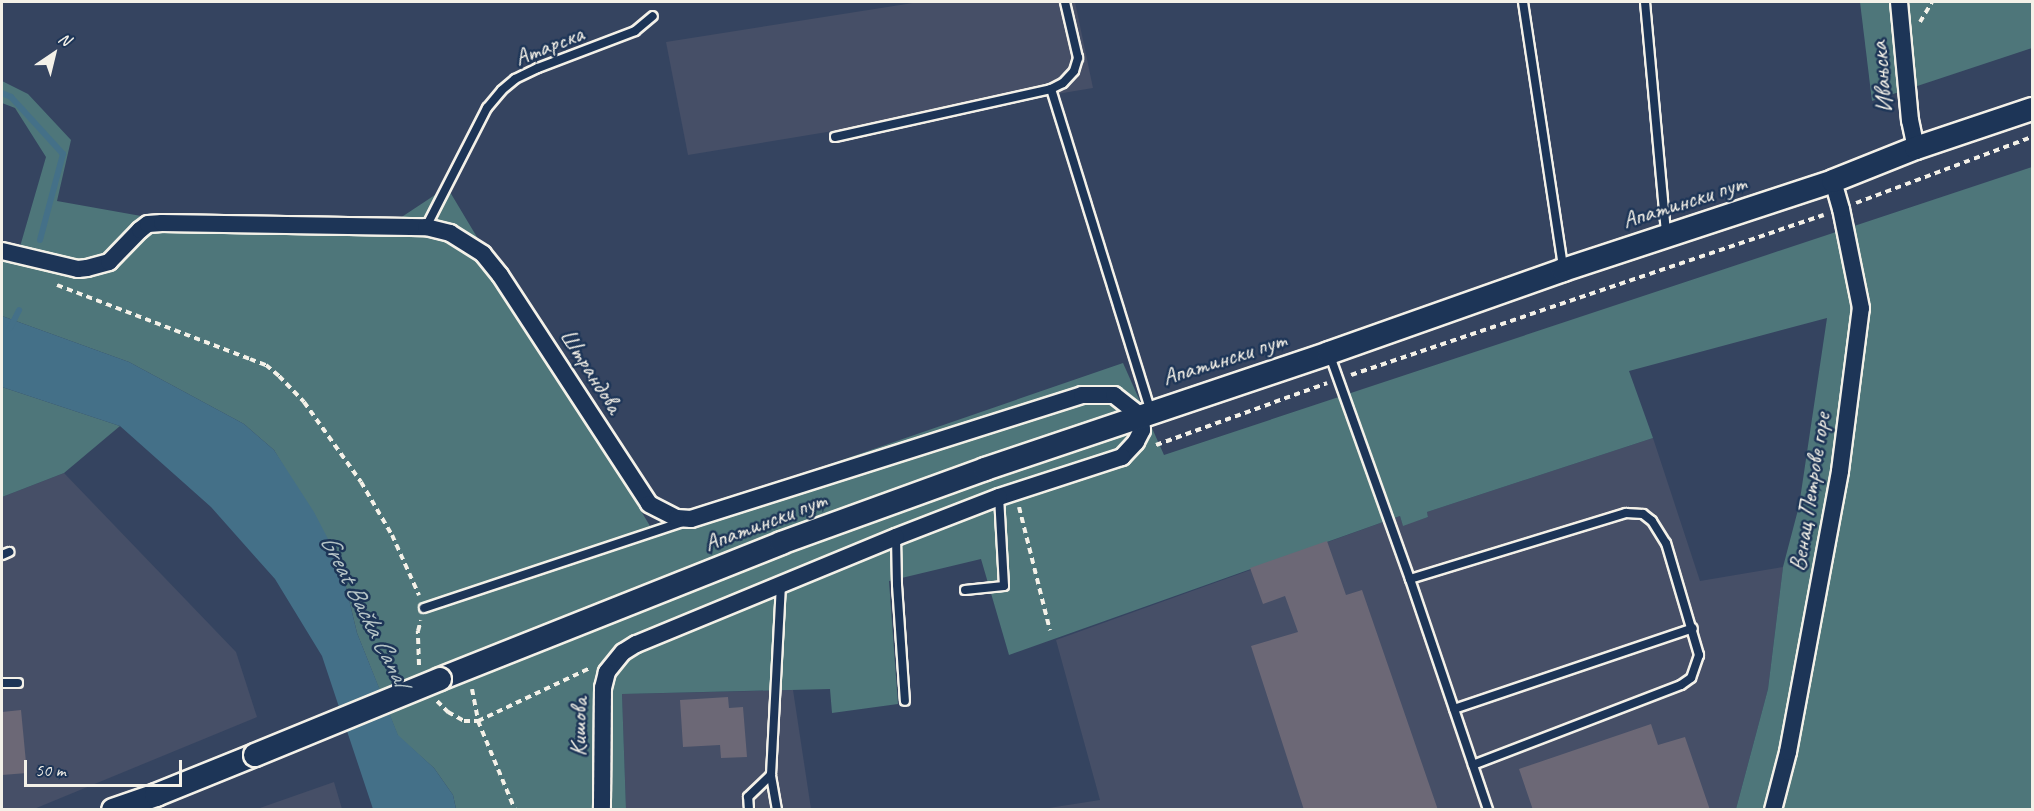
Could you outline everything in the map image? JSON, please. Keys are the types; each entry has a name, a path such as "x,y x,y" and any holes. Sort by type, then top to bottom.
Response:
{"main road":[{"name":"Апатински пут","path":"113,810 175,788 431,681 781,543 1069,439 1329,353 1563,270 1833,181 1916,148 2032,109"}],"street":[{"name":"Ивањска","path":"1899,2 1910,120 1916,148"},
{"name":"Венац Петрове горе","path":"1773,810 1788,752 1840,471 1861,308 1833,181"},
{"name":"Штрандова","path":"2,250 78,269 109,262 148,224 426,227 450,233 483,254 500,275 649,504 669,515 691,519"},
{"path":"691,519 1082,395 1114,395 1146,414 1136,442 1122,457 1007,495 781,584"},
{"name":"Кишова","path":"602,810 603,688 607,672 623,652 636,644 781,584"}],"lane":[{"path":"835,137 1051,89 1063,83 1074,71 1078,58 1065,2"},
{"path":"1523,2 1563,270"},
{"path":"1645,2 1666,237"},
{"name":"Атарска","path":"426,227 487,108 502,90 515,79 538,68 635,31 653,16"},
{"path":"1051,89 1146,414"},
{"path":"1329,353 1410,579 1488,810"},
{"path":"965,590 1004,586 1007,495"},
{"path":"1410,579 1635,512 1652,521 1666,543 1699,654 1697,666 1691,678 1681,685 1473,765"},
{"path":"424,608 691,519"},
{"path":"896,537 905,701"},
{"path":"777,810 771,775 781,584"},
{"path":"1454,708 1693,628"},
{"path":"2,682 18,682"},
{"path":"749,810 748,797 771,775"}],"path":[{"path":"1154,445 1338,379 1841,209 2032,137"},
{"path":"46,281 250,358 279,376 304,402 361,482 403,556 424,608 418,631 417,659 448,712 464,721 478,721 592,667"},
{"path":"1007,495 1050,630"},
{"path":"467,668 478,721 515,810"}],"shaded area":[{"path":"919,2 1075,2 1093,88 688,155 666,42"},
{"path":"2,316 129,362 244,424 274,450 314,512 340,562 357,633 398,735 434,768 453,795 456,809 373,809 322,656 275,579 211,507 120,426 2,387"},
{"path":"1653,438 1700,581 1783,567 1768,689 1736,809 1036,810 1100,800 1056,640 1400,516 1403,525 1428,517 1427,512"},
{"path":"64,473 236,652 257,717 34,809 2,810 2,497"},
{"path":"793,690 811,809 626,809 622,694"},
{"path":"334,782 342,809 257,809"}],"green space":[{"path":"1860,2 2032,2 2032,48 1872,101"},
{"path":"2,81 28,94 71,140 57,201 214,229 382,230 447,187 650,526 1123,363 1164,455 2032,167 2032,809 1736,809 1768,689 1783,567 1799,506 1827,318 1629,371 1653,438 1427,512 1428,517 1403,526 1400,516 1009,655 981,559 889,581 898,704 832,713 830,689 622,694 626,809 456,809 453,795 434,768 398,736 357,633 340,562 274,450 244,424 129,362 2,316 2,254 17,257 46,157 15,108 2,103"},
{"path":"2,387 120,426 64,473 2,497"}],"building":[{"path":"1327,541 1346,595 1362,590 1438,810 1304,810 1251,646 1298,632 1285,596 1263,604 1250,568"},
{"path":"728,697 729,708 743,707 747,757 721,758 720,745 683,747 680,700"},
{"path":"21,710 27,773 2,775 2,712"},
{"path":"1651,724 1658,745 1685,737 1710,810 1533,810 1519,769"}],"waterway":[{"path":"2,93 11,97 63,154 40,240"},
{"path":"10,328 19,310"}],"water label":[{"name":"Great Bačka Canal","path":"365,610"}]}
